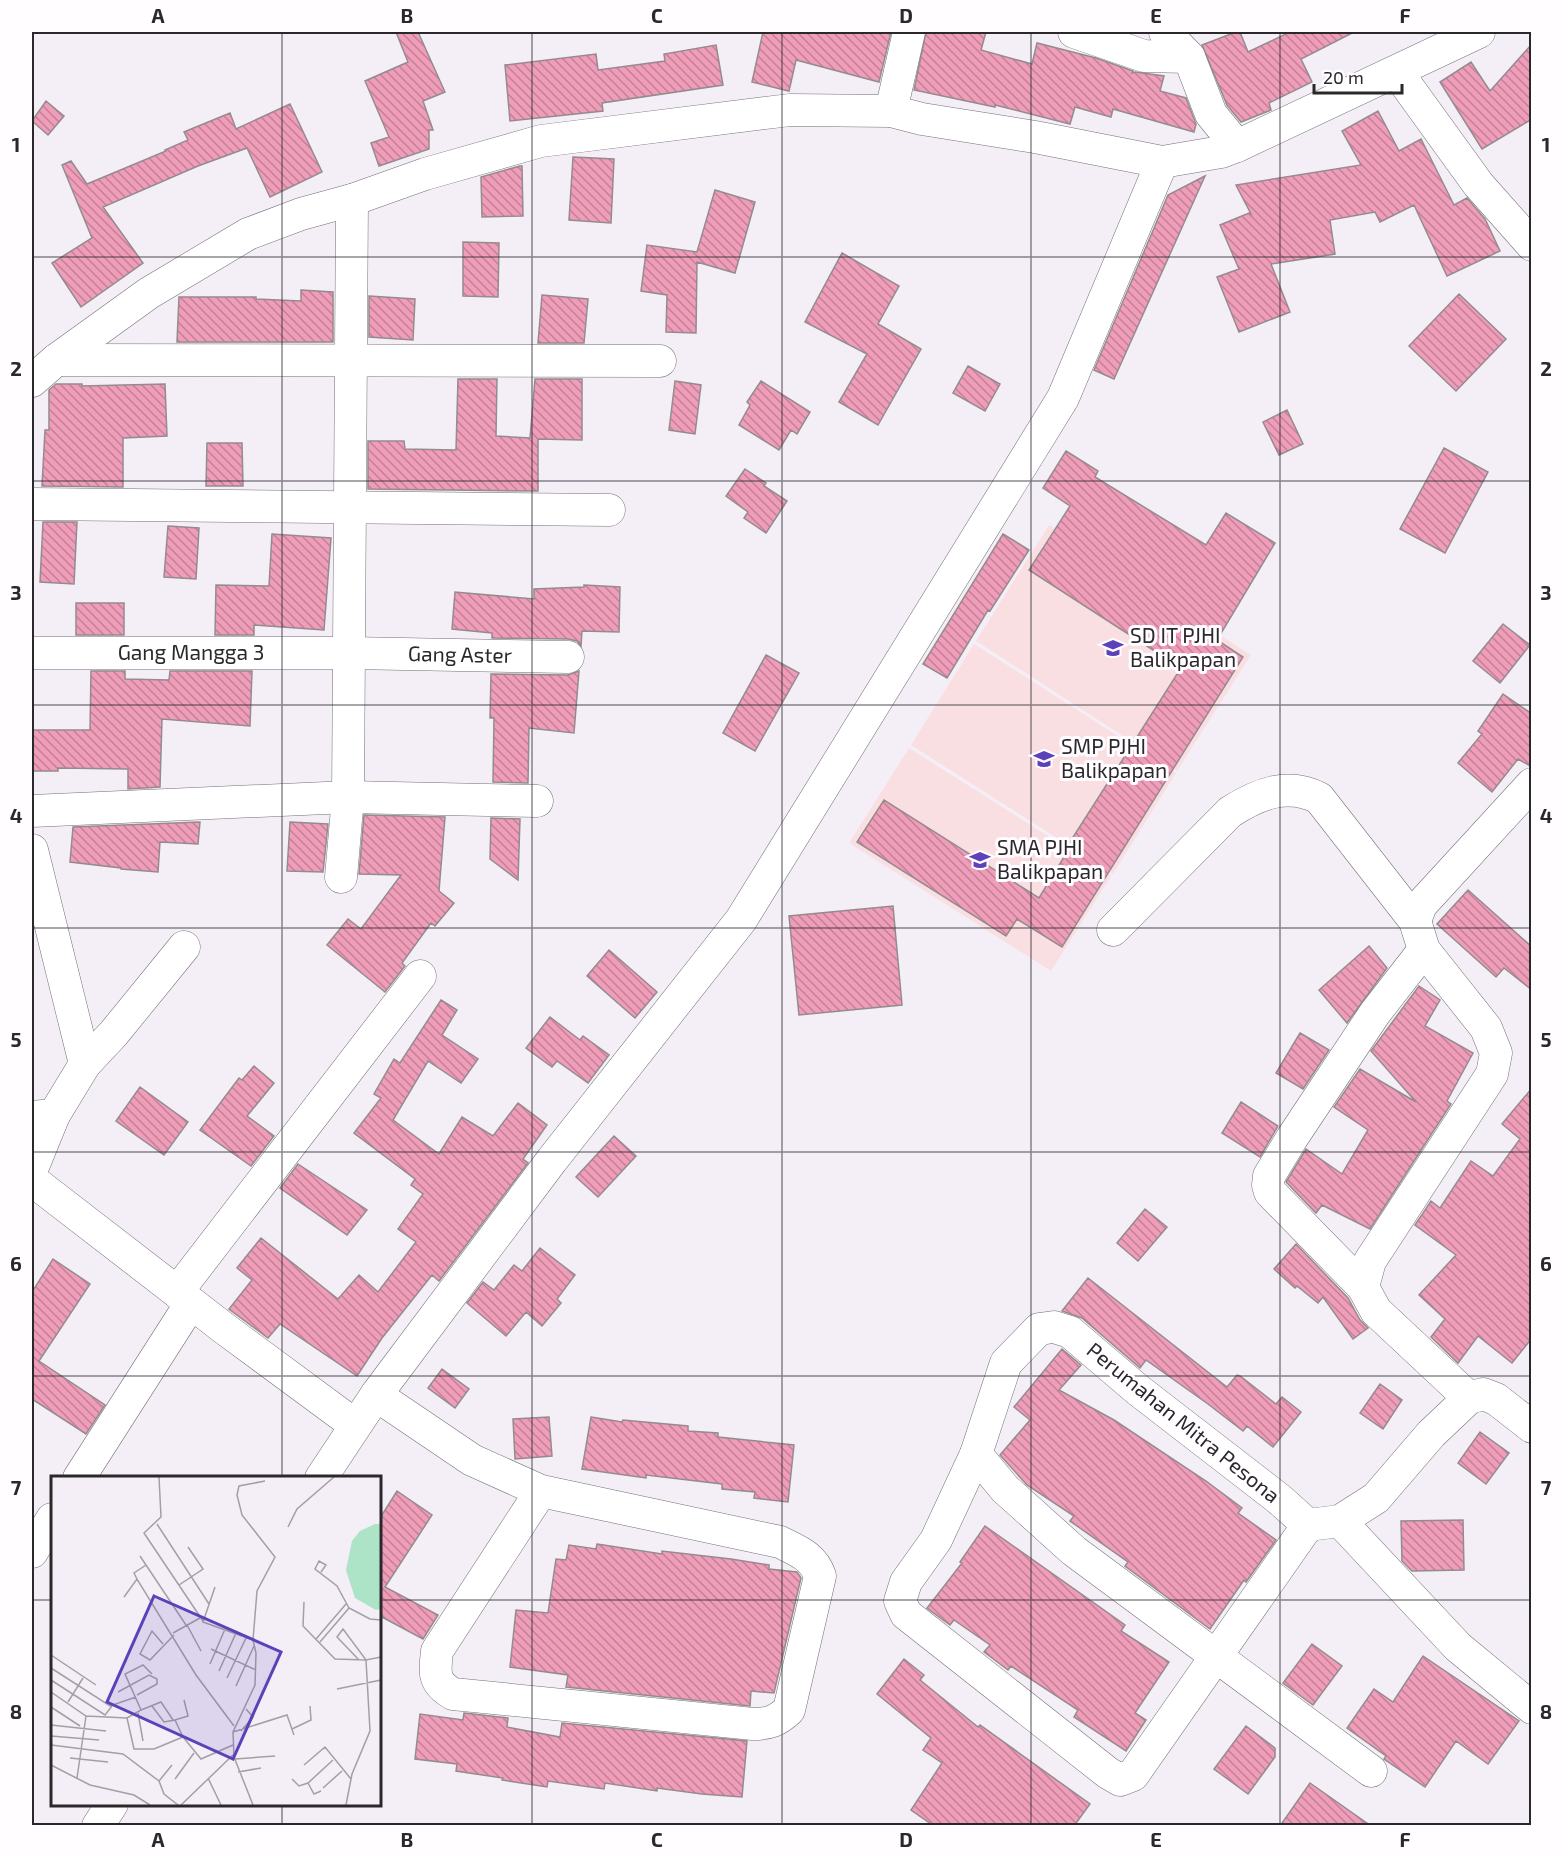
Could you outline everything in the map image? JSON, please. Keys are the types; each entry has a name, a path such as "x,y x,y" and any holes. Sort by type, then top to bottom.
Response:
{"street":[{"path":"891,111 909,32"},
{"path":"1074,32 1144,56 1190,57"},
{"path":"1165,32 1190,57 1211,114 1237,146"},
{"path":"32,381 56,360 149,293 248,234 301,213 352,200 425,174 541,141 790,110 891,111 922,119 1035,137 1162,162 1221,152 1237,146 1479,32"},
{"path":"1397,72 1478,184 1532,245"},
{"path":"322,1476 376,1395 552,1160 741,920 1063,398 1162,162"},
{"path":"341,877 348,797 352,200"},
{"path":"56,360 660,361"},
{"path":"32,504 609,510"},
{"name":"Gang Mangga 3","path":"32,653 350,653"},
{"name":"Gang Aster","path":"350,653 568,657"},
{"path":"1469,1398 1376,1311 1363,1287 1270,1192 1268,1185 1269,1176 1375,1013 1420,935 1421,905 1532,784"},
{"path":"1113,930 1230,812 1265,794 1292,789 1305,790 1319,798 1486,1028 1496,1053 1491,1074 1370,1261 1363,1287"},
{"path":"32,812 348,797 537,801"},
{"path":"32,850 85,1064"},
{"path":"32,1169 43,1116 184,947"},
{"path":"80,1476 184,1298 420,976"},
{"path":"32,1180 184,1298 355,1425"},
{"name":"Perumahan Mitra Pesona","path":"1054,1326 1070,1332 1138,1390 1279,1499 1308,1525 1133,1775 1120,1780 1099,1766 906,1614 900,1600 906,1582 936,1540 976,1454 1006,1363 1039,1329 1054,1326"},
{"path":"1308,1525 1340,1521 1376,1498 1431,1434 1469,1398 1483,1394 1496,1399 1528,1419"},
{"path":"376,1395 472,1460 541,1491 780,1542 803,1553 816,1564 820,1576 789,1710 768,1724 753,1724 453,1694 443,1688 434,1675 437,1651 541,1491"},
{"path":"976,1454 1005,1489 1074,1551 1371,1771"},
{"path":"32,1552 51,1521"},
{"path":"1340,1521 1458,1647 1532,1708"},
{"path":"98,1826 111,1806"}],"shaded area":[{"name":"SD IT PJHI Balikpapan","path":"1049,525 1251,655 1177,771 976,641"},
{"name":"SMP PJHI Balikpapan","path":"974,644 1176,773 1113,874 911,745"},
{"name":"SMA PJHI Balikpapan","path":"909,748 1111,876 1051,971 849,843"}],"building":[{"path":"396,32 418,32 445,92 423,101 433,130 429,130 429,149 379,166 371,143 389,137 365,81 408,62"},
{"path":"763,32 891,32 879,82 796,60 789,91 752,82"},
{"path":"926,32 986,32 981,50 1032,64 1037,43 1096,58 1133,71 1132,73 1164,76 1160,91 1186,98 1196,124 1194,132 1113,109 1111,117 1075,107 1070,124 995,105 995,107 914,90"},
{"path":"1240,32 1248,52 1290,32 1354,32 1301,59 1312,82 1269,103 1271,110 1241,122 1227,105 1202,45"},
{"path":"1532,44 1532,119 1482,149 1440,82 1471,62 1490,91"},
{"path":"716,45 723,85 602,103 603,111 510,121 505,65 596,54 598,70 665,61 664,54"},
{"path":"46,101 64,116 48,135 32,121"},
{"path":"290,104 322,172 270,197 247,148 198,166 103,207 143,263 81,307 52,263 92,238 62,165 71,161 87,184 166,151 188,140 184,132 230,113 236,129"},
{"path":"1378,111 1399,151 1421,139 1454,205 1467,198 1485,219 1500,251 1447,276 1414,205 1380,222 1375,212 1330,220 1335,254 1271,264 1290,312 1239,332 1217,277 1239,269 1220,225 1251,214 1236,185 1361,165 1342,131"},
{"path":"573,157 614,159 611,223 569,220"},
{"path":"522,166 523,216 482,217 481,177"},
{"path":"1205,176 1114,379 1094,370 1168,195"},
{"path":"715,190 755,202 735,273 697,262 696,333 666,332 667,295 641,291 647,245 697,252"},
{"path":"463,242 499,243 498,297 463,296"},
{"path":"842,253 899,286 878,324 921,349 878,425 839,402 867,354 805,322"},
{"path":"301,290 333,292 333,342 177,342 179,297 256,297 256,299 301,301"},
{"path":"1459,294 1506,339 1456,391 1409,346"},
{"path":"542,295 588,299 584,343 538,343"},
{"path":"369,296 415,299 413,340 369,337"},
{"path":"968,366 1000,384 985,411 953,393"},
{"path":"458,379 497,379 496,436 530,438 535,379 582,379 582,440 538,439 538,491 368,489 368,441 404,441 405,449 456,450"},
{"path":"675,381 701,385 695,434 669,430"},
{"path":"761,381 810,412 797,434 791,430 779,450 739,425 750,405 747,402"},
{"path":"56,384 82,384 82,386 165,384 167,436 123,438 123,487 42,486 45,430 49,430 49,390"},
{"path":"1287,410 1303,444 1279,455 1263,422"},
{"path":"207,443 242,443 243,486 206,486"},
{"path":"1444,448 1488,472 1445,553 1400,529"},
{"path":"1066,451 1098,471 1095,477 1206,545 1226,513 1275,543 1217,640 1243,657 1062,947 1017,919 1006,936 857,842 884,800 1039,898 1072,844 1070,842 1181,668 1029,570 1070,506 1043,488"},
{"path":"745,469 766,483 764,486 787,501 766,533 744,518 748,512 726,496"},
{"path":"43,522 77,522 74,584 40,582"},
{"path":"168,526 199,528 196,579 164,577"},
{"path":"272,534 331,538 324,630 254,625 254,635 215,635 216,585 269,586"},
{"path":"1003,534 1029,550 990,611 988,610 947,678 923,664"},
{"path":"584,585 620,587 619,632 582,631 581,646 577,641 568,639 492,638 492,633 452,629 455,592 534,599 534,589 584,587"},
{"path":"76,603 124,603 124,635 76,635"},
{"path":"1503,624 1530,645 1500,683 1473,661"},
{"path":"766,655 799,673 755,751 723,733"},
{"path":"91,671 125,671 125,679 169,680 170,671 252,671 250,726 162,719 160,787 128,789 128,769 58,768 58,771 32,771 32,730 90,730"},
{"path":"579,671 574,733 529,728 528,783 493,782 494,718 490,718 491,674 568,675"},
{"path":"1503,694 1532,714 1532,767 1518,759 1492,792 1458,763 1482,734 1478,731"},
{"path":"364,815 445,817 439,891 454,903 435,926 431,923 402,963 405,966 385,992 327,945 348,919 361,929 401,875 359,874"},
{"path":"491,818 520,819 518,880 490,859"},
{"path":"200,822 198,844 160,842 158,872 70,862 73,827"},
{"path":"290,822 328,824 323,872 287,871"},
{"path":"1468,890 1532,947 1532,990 1504,968 1496,977 1437,924"},
{"path":"893,906 902,1005 799,1015 789,916"},
{"path":"1369,946 1387,968 1347,1023 1319,990"},
{"path":"609,950 657,992 635,1018 587,976"},
{"path":"1419,986 1440,1000 1425,1026 1473,1053 1447,1101 1451,1104 1370,1229 1322,1205 1316,1213 1286,1182 1306,1149 1342,1174 1368,1130 1334,1107 1360,1069 1416,1102 1371,1051"},
{"path":"441,1000 457,1010 442,1035 478,1059 461,1083 428,1061 393,1120 439,1154 462,1117 493,1136 518,1103 547,1125 523,1159 528,1163 439,1281 432,1275 382,1338 357,1376 280,1324 268,1338 229,1309 252,1280 237,1268 261,1238 338,1299 359,1275 378,1292 416,1242 398,1229 423,1194 411,1185 415,1179 354,1133 381,1098 374,1094 394,1059 400,1063"},
{"path":"550,1017 580,1040 583,1036 609,1055 588,1083 557,1061 552,1067 526,1048"},
{"path":"1300,1033 1329,1050 1303,1089 1276,1073"},
{"path":"254,1066 274,1083 247,1116 274,1136 251,1166 200,1130 239,1078 242,1080"},
{"path":"140,1087 188,1122 164,1155 116,1121"},
{"path":"1532,1088 1532,1338 1512,1363 1478,1336 1458,1363 1431,1337 1445,1319 1419,1295 1456,1255 1415,1225 1431,1201 1440,1208 1471,1161 1493,1176 1520,1139 1502,1124"},
{"path":"1241,1102 1278,1126 1260,1157 1222,1133"},
{"path":"614,1136 636,1156 598,1197 576,1177"},
{"path":"298,1164 367,1210 347,1235 280,1188"},
{"path":"1145,1209 1167,1227 1138,1261 1117,1243"},
{"path":"1296,1244 1348,1298 1360,1320 1368,1328 1353,1339 1323,1297 1318,1303 1297,1286 1295,1288 1274,1269"},
{"path":"540,1248 575,1275 557,1299 561,1303 542,1326 526,1312 506,1336 467,1303 483,1282 494,1290 514,1265 522,1271"},
{"path":"53,1259 90,1284 39,1361 105,1405 86,1434 32,1399 32,1292"},
{"path":"1088,1278 1227,1387 1237,1375 1240,1376 1276,1404 1282,1397 1301,1412 1273,1447 1247,1426 1243,1431 1146,1360 1140,1368 1082,1318 1062,1311"},
{"path":"1062,1349 1081,1365 1059,1390 1114,1420 1206,1481 1242,1508 1238,1513 1276,1540 1246,1582 1244,1580 1210,1629 1125,1566 1128,1562 1070,1521 1074,1516 1027,1485 1000,1455 1030,1420 1014,1407"},
{"path":"442,1369 469,1389 455,1408 428,1388"},
{"path":"1380,1384 1402,1400 1383,1429 1360,1413"},
{"path":"549,1417 552,1456 515,1459 513,1419"},
{"path":"591,1417 622,1422 623,1420 688,1426 688,1431 718,1433 718,1437 794,1445 788,1502 754,1498 755,1492 722,1489 722,1484 646,1475 646,1478 582,1469"},
{"path":"1480,1432 1509,1453 1486,1484 1458,1463"},
{"path":"397,1491 432,1515 385,1587 438,1615 423,1639 381,1617 381,1516"},
{"path":"1463,1520 1464,1570 1412,1571 1402,1561 1401,1521"},
{"path":"985,1526 1125,1625 1121,1631 1169,1662 1135,1713 1146,1720 1126,1751 1074,1717 1078,1710 1011,1666 1008,1670 984,1652 990,1645 954,1620 950,1625 927,1608 962,1563 960,1562"},
{"path":"597,1544 662,1554 662,1551 731,1559 769,1565 769,1569 797,1572 801,1578 774,1693 751,1691 750,1706 566,1687 568,1675 510,1667 516,1610 548,1613 556,1559 566,1560 569,1545 596,1549"},
{"path":"1312,1644 1342,1666 1313,1705 1283,1683"},
{"path":"1423,1656 1519,1721 1488,1764 1456,1741 1425,1787 1384,1759 1386,1756 1347,1728 1374,1689 1393,1702"},
{"path":"904,1659 924,1675 920,1680 978,1727 980,1725 1090,1804 1074,1826 934,1826 911,1810 942,1763 923,1750 931,1738 877,1694"},
{"path":"464,1713 508,1718 507,1727 560,1737 562,1723 747,1741 742,1797 657,1788 657,1791 605,1783 604,1789 548,1781 547,1787 456,1771 457,1764 415,1759 420,1714 463,1720"},
{"path":"1246,1726 1275,1748 1275,1757 1248,1794 1214,1769"},
{"path":"1310,1783 1371,1826 1280,1826"}],"place":[{"name":"SD IT PJHI Balikpapan","path":"1113,648"},
{"name":"SMP PJHI Balikpapan","path":"1044,759"},
{"name":"SMA PJHI Balikpapan","path":"980,860"}]}
